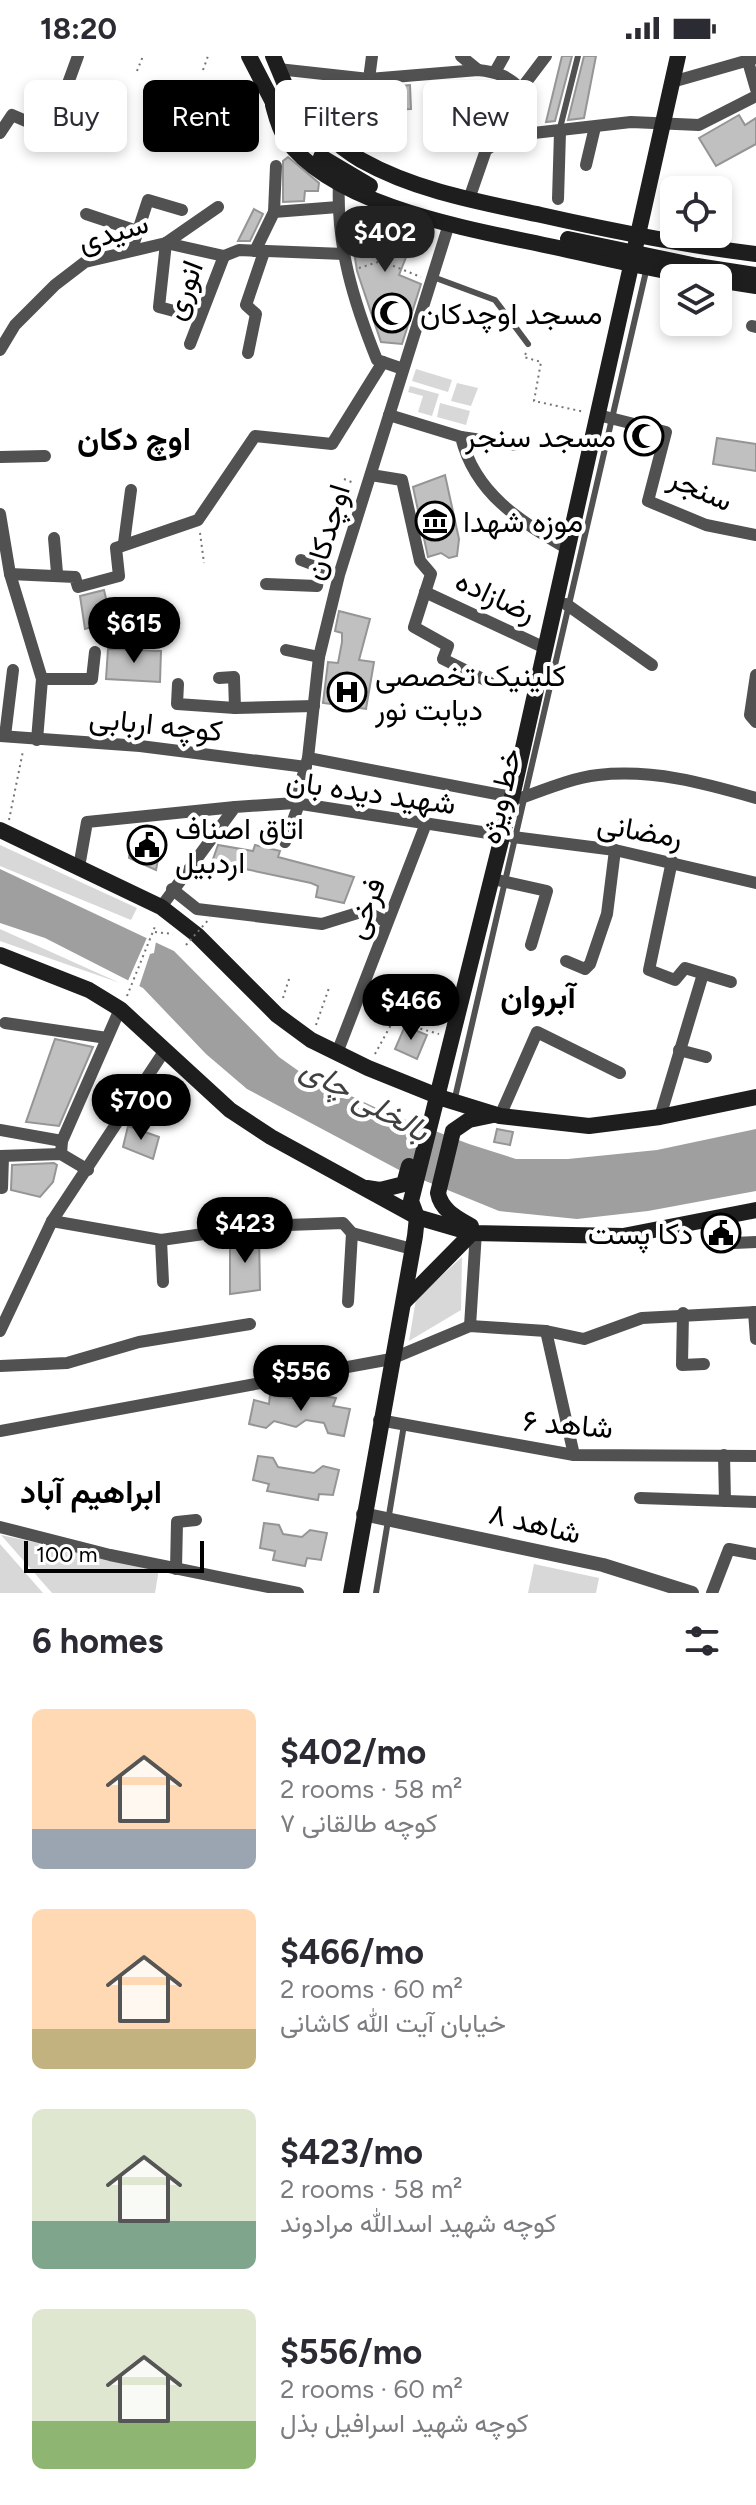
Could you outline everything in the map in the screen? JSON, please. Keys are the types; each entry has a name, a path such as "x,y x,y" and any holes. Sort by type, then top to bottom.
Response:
{"main road":[{"path":"249,56 285,137 296,151 339,183 409,213 640,266 660,265"},
{"path":"477,1233 440,1202 436,1187 439,1125 436,1095 498,880 545,648 640,266 663,125 678,56"},
{"path":"319,152 328,163 407,202 697,264 756,263"},
{"path":"350,152 410,183 469,199 646,237 697,264 756,254"},
{"path":"589,255 597,251 603,242 596,227"},
{"path":"732,271 756,275"},
{"path":"732,282 756,286"},
{"path":"3,832 161,907 197,935 277,1015 311,1040 368,1068 454,1102 497,1115 589,1126 660,1117 756,1097"},
{"path":"0,955 89,990 120,1009 230,1110 417,1217 477,1233 623,1236 756,1210"},
{"path":"401,1081 439,1125"},
{"path":"351,1593 417,1217 411,1201 411,1180 454,1102"},
{"path":"439,1125 497,1115"},
{"path":"360,1186 390,1189 411,1180"},
{"path":"417,1217 428,1207 436,1187"},
{"path":"404,1302 477,1233"}],"street":[{"path":"69,80 78,56"},
{"path":"369,79 372,56"},
{"path":"461,56 478,70"},
{"path":"495,72 504,56"},
{"path":"528,80 546,56"},
{"path":"672,82 751,58 756,89"},
{"path":"276,63 369,79 478,70 495,72 511,80"},
{"path":"537,132 560,132 631,122 699,125 756,96"},
{"path":"0,133 12,115 24,120"},
{"path":"586,165 595,127"},
{"path":"558,199 560,132"},
{"path":"469,199 485,152"},
{"path":"248,353 256,314 246,305 274,212 276,166"},
{"path":"339,183 338,207 344,254 358,314 377,360 403,369"},
{"path":"132,249 148,200 182,210"},
{"name":"سیدی","path":"0,350 15,325 55,285 85,262 166,243 218,207"},
{"path":"274,212 338,207"},
{"path":"86,214 137,231"},
{"name":"اوچدکان","path":"285,842 307,762 319,657 339,575 449,224 453,224"},
{"path":"174,311 159,307 166,243 224,256 239,250 344,254"},
{"name":"انوری","path":"190,344 224,256"},
{"path":"0,321 15,325"},
{"path":"10,574 57,573 75,577 78,587 119,576 116,548 198,520 255,436 332,444 383,362"},
{"path":"389,415 461,437 516,445"},
{"path":"657,429 659,415"},
{"name":"سنجر","path":"605,416 666,432 648,501 706,525 756,535"},
{"path":"461,437 474,473 492,498 568,549"},
{"path":"0,457 45,456"},
{"name":"رضازاده","path":"371,475 402,480 420,561 431,574 414,627 448,646 443,659 489,682"},
{"path":"124,543 131,490"},
{"path":"0,514 10,574 42,679 31,739"},
{"path":"54,538 57,573"},
{"path":"301,560 339,575"},
{"path":"266,584 317,586 320,567"},
{"name":"رضازاده","path":"425,592 545,648"},
{"path":"566,604 652,665"},
{"path":"286,650 319,657"},
{"path":"42,679 92,679 95,652"},
{"path":"3,736 13,670"},
{"path":"756,675 750,715 756,722"},
{"path":"219,678 234,677 235,708"},
{"path":"178,684 177,704 235,708 314,706"},
{"name":"کوچه اربابی","path":"3,736 307,762 517,797"},
{"path":"517,797 578,779 622,774 692,780 756,798"},
{"name":"شهید دیده بان","path":"79,867 87,822 235,807 297,804 425,826 507,836"},
{"path":"161,907 235,807"},
{"name":"فرخی","path":"337,1053 425,826"},
{"name":"رمضانی","path":"507,836 615,850 756,883"},
{"path":"566,961 585,969 590,964 607,914 615,850"},
{"path":"672,861 649,970 673,980 683,968 731,982"},
{"path":"498,880 547,891 531,945"},
{"path":"172,889 197,909 322,924 364,911 387,922"},
{"path":"660,1117 703,974"},
{"path":"62,1148 120,1009"},
{"path":"5,1023 107,1038"},
{"path":"497,1115 537,1032 620,1073"},
{"path":"0,1329 52,1221 165,1050"},
{"path":"679,1050 706,1057"},
{"path":"0,1130 62,1148 88,1170"},
{"path":"2,1188 2,1156 62,1148"},
{"path":"52,1221 161,1240 260,1226 343,1223 352,1233 412,1249"},
{"path":"348,1302 352,1233"},
{"path":"470,1326 477,1233"},
{"path":"161,1240 163,1282"},
{"path":"734,1243 756,1242"},
{"path":"0,1431 391,1359 470,1326 546,1331 584,1339 642,1318 683,1313 755,1312 756,1339"},
{"path":"683,1313 682,1365 704,1364"},
{"path":"0,1366 67,1363 139,1342 250,1324"},
{"path":"546,1331 574,1455"},
{"name":"شاهد ۶","path":"379,1420 574,1455 756,1456"},
{"path":"724,1455 725,1501"},
{"path":"640,1498 756,1502"},
{"name":"شاهد ۸","path":"363,1514 603,1565 692,1593"},
{"path":"176,1569 177,1522 196,1520"},
{"path":"0,1527 176,1569 298,1593"},
{"path":"712,1593 729,1549 756,1554"}],"lane":[{"path":"560,132 578,56"},
{"path":"432,279 495,300 528,344"},
{"name":"خط ویژه","path":"517,797 566,604 605,416"},
{"name":"خط ویژه","path":"454,1102 498,880"},
{"path":"376,1593 404,1425"}],"path":[{"path":"137,71 143,56"},
{"path":"203,70 208,56"},
{"path":"347,272 381,261 432,279"},
{"path":"528,344 524,357 541,362 534,401 605,416"},
{"path":"198,520 204,563"},
{"path":"3,832 31,739"},
{"path":"120,1009 154,932 161,907"},
{"path":"186,945 210,918"},
{"path":"154,932 174,934"},
{"path":"277,1015 290,976"},
{"path":"311,1040 329,988"},
{"path":"368,1068 393,1021 451,1038"}],"shaded area":[{"path":"416,369 452,380 448,392 412,381"},
{"path":"457,383 478,388 471,406 451,401"},
{"path":"410,386 439,394 432,416 418,412 423,396 408,392"},
{"path":"440,403 470,411 466,425 437,417"},
{"path":"0,845 137,908 131,920 0,866"},
{"path":"0,869 174,951 279,1057 300,1072 383,1111 516,1159 568,1159 657,1150 756,1129 756,1191 648,1211 577,1219 499,1211 401,1171 247,1089 206,1054 143,988 45,938 0,923"},
{"path":"0,929 120,983 0,941"},
{"path":"462,1257 461,1310 409,1341 416,1299"},
{"path":"1,1535 159,1569 155,1593 52,1593"},
{"path":"0,1544 43,1593 0,1593"},
{"path":"534,1564 599,1578 596,1593 528,1593"}],"pier":[{"path":"149,933 157,936 154,953 150,954 138,990 127,983"}],"building":[{"path":"562,56 572,56 555,121 546,122"},
{"path":"584,56 596,56 584,118 568,120"},
{"path":"407,85 410,85 411,109 407,109"},
{"path":"739,115 745,125 756,118 756,144 716,166 699,138"},
{"path":"288,157 319,183 318,191 305,191 304,201 283,202 283,161"},
{"path":"254,209 263,214 250,241 238,241"},
{"path":"349,219 384,220 418,227 399,275 421,284 402,344 381,342 357,271"},
{"path":"717,438 756,444 756,471 713,464"},
{"name":"موزه شهدا","path":"445,475 459,539 457,556 449,558 441,553 428,557 413,487"},
{"path":"104,590 113,627 95,633 92,627 85,629 80,596"},
{"name":"کلینیک تخصصی دیابت نور","path":"339,611 370,619 359,660 374,662 366,709 323,703 328,662 338,663 342,642 342,633 335,631"},
{"path":"108,649 161,651 160,682 106,679"},
{"name":"اتاق اصناف اردبیل","path":"163,833 156,870 129,858 132,838"},
{"path":"218,845 253,851 255,845 280,851 278,857 354,877 344,903 316,897 318,886 311,883 212,862"},
{"path":"405,1026 427,1035 417,1059 395,1049"},
{"path":"55,1039 93,1047 59,1126 26,1122"},
{"path":"128,1126 159,1137 153,1159 123,1147"},
{"path":"497,1129 513,1132 510,1145 494,1142"},
{"path":"12,1165 57,1165 53,1182 40,1197 11,1190"},
{"path":"259,1235 260,1290 230,1294 230,1239"},
{"path":"305,1393 336,1398 333,1406 350,1409 344,1436 328,1433 324,1423 306,1420 296,1427 274,1421 266,1428 249,1424 254,1400 269,1404 270,1395 303,1400"},
{"path":"258,1456 273,1458 278,1467 314,1473 323,1466 339,1470 333,1495 319,1494 318,1500 267,1491 269,1484 253,1480"},
{"path":"264,1523 279,1525 283,1534 302,1537 310,1530 327,1533 321,1560 307,1558 305,1566 273,1560 275,1551 260,1548"}],"place":[{"name":"مسجد اوچدکان","path":"392,313"},
{"name":"مسجد سنجر","path":"644,436"},
{"name":"موزه شهدا","path":"435,521"},
{"name":"کلینیک تخصصی دیابت نور","path":"347,692"},
{"name":"اتاق اصناف اردبیل","path":"147,845"},
{"name":"دکا پست","path":"721,1233"}],"district":[{"name":"اوچ دکان","path":"134,439"},
{"name":"آبروان","path":"538,997"},
{"name":"ابراهیم آباد","path":"91,1492"}],"water label":[{"name":"بالخلی چای","path":"365,1099"}]}
